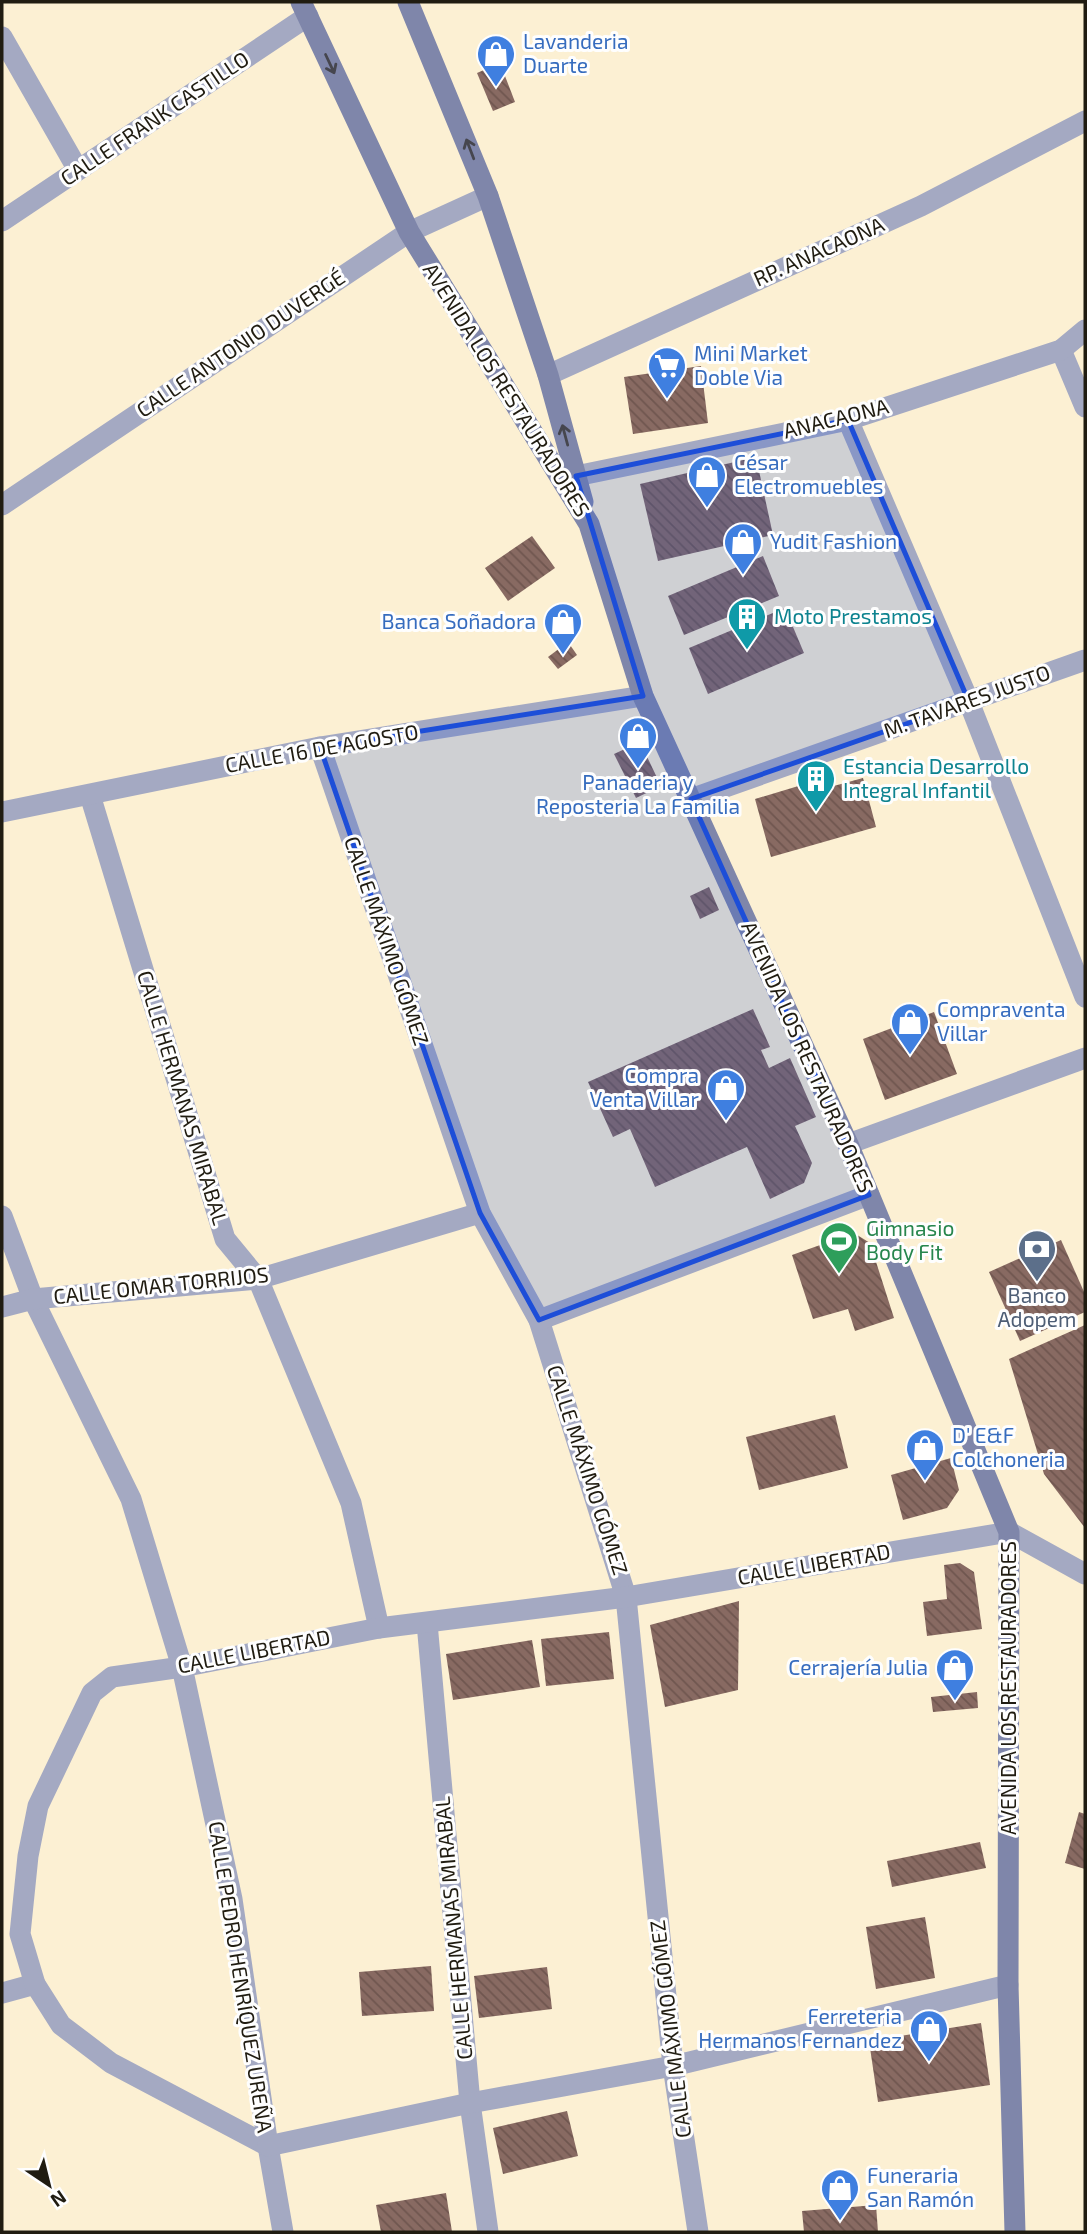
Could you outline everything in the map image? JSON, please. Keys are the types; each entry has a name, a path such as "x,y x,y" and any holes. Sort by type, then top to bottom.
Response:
{"street":[{"path":"408,2 488,196 548,375 589,524"},
{"name":"CALLE FRANK CASTILLO","path":"2,221 304,9"},
{"name":"AVENIDA LOS RESTAURADORES","path":"304,9 409,232 589,524 643,695 848,1144 1009,1532 1008,1985 1015,2232"},
{"path":"2,37 78,170"},
{"name":"RP. ANACAONA","path":"548,375 921,206 1085,121"},
{"name":"CALLE ANTONIO DUVERGÉ","path":"2,505 409,232 488,196"},
{"name":"ANACAONA","path":"576,476 848,420 1061,349 1085,330"},
{"path":"1061,349 1085,407"},
{"path":"848,420 968,702 1085,997"},
{"name":"M. TAVARES JUSTO","path":"691,799 1085,660"},
{"name":"CALLE 16 DE AGOSTO","path":"2,812 320,747 643,695"},
{"name":"CALLE MÁXIMO GÓMEZ","path":"320,747 480,1213 539,1320 626,1597 673,2066 698,2232"},
{"name":"CALLE HERMANAS MIRABAL","path":"89,795 225,1239 258,1279 351,1503 379,1628"},
{"path":"848,1144 1085,1058"},
{"path":"539,1320 869,1195"},
{"name":"CALLE OMAR TORRIJOS","path":"2,1307 33,1299 258,1279 480,1213"},
{"name":"CALLE PEDRO HENRÍQUEZ UREÑA","path":"2,1216 33,1299 131,1499 182,1667 232,1899 268,2146 284,2232"},
{"path":"1009,1532 1085,1574"},
{"name":"CALLE LIBERTAD","path":"268,2146 111,2063 61,2025 35,1984 20,1934 28,1856 38,1806 92,1693 112,1677 182,1667 379,1628 626,1597 1009,1532"},
{"name":"CALLE HERMANAS MIRABAL","path":"427,1623 470,2103 488,2232"},
{"path":"2,1993 35,1984"},
{"path":"268,2146 470,2103 673,2066 1008,1985"}],"highlighted area":[{"path":"848,420 969,702 691,799 869,1195 539,1320 480,1213 320,747 643,696 576,476"}],"building":[{"name":"Lavanderia Duarte","path":"500,63 515,102 493,111 477,73"},
{"name":"Mini Market Doble Via","path":"701,366 708,423 633,434 624,377"},
{"name":"César Electromuebles","path":"756,457 773,535 658,561 640,484"},
{"path":"532,536 555,568 508,601 485,568"},
{"name":"Yudit Fashion","path":"763,556 779,596 684,635 668,596"},
{"name":"Moto Prestamos","path":"785,608 804,653 708,694 689,648"},
{"name":"Banca Soñadora","path":"568,642 577,655 558,669 548,657"},
{"name":"Panaderia y Reposteria La Familia","path":"640,742 661,786 636,798 614,754"},
{"name":"Estancia Desarrollo Integral Infantil","path":"863,778 876,827 771,857 755,799 805,784 808,793"},
{"path":"709,887 719,910 700,919 690,896"},
{"path":"753,1009 770,1047 761,1050 769,1068 790,1058 816,1117 795,1126 812,1163 804,1183 770,1199 747,1147 655,1187 630,1129 613,1137 588,1082"},
{"name":"Compraventa Villar","path":"934,1012 957,1074 885,1100 863,1039"},
{"name":"Gimnasio Body Fit","path":"854,1233 870,1243 894,1318 855,1331 848,1309 813,1319 792,1255"},
{"name":"Banco Adopem","path":"1061,1240 1085,1294 1085,1312 1020,1341 989,1272"},
{"path":"1085,1325 1085,1528 1044,1474 1009,1359"},
{"path":"835,1415 848,1468 759,1490 746,1437"},
{"name":"D' E&F Colchoneria","path":"951,1458 959,1490 947,1508 903,1520 891,1475"},
{"path":"960,1563 974,1572 982,1629 927,1636 923,1602 947,1599 944,1565"},
{"path":"739,1601 738,1690 665,1707 650,1625"},
{"path":"609,1632 614,1679 546,1686 541,1639"},
{"path":"532,1640 540,1687 453,1700 446,1654"},
{"name":"Cerrajería Julia","path":"977,1692 978,1708 933,1712 931,1697"},
{"path":"1079,1812 1085,1814 1085,1869 1065,1863"},
{"path":"980,1842 986,1868 892,1887 887,1861"},
{"path":"925,1917 935,1978 876,1989 866,1927"},
{"path":"431,1966 434,2011 362,2016 359,1972"},
{"path":"547,1967 552,2009 479,2018 474,1976"},
{"name":"Ferreteria Hermanos Fernandez","path":"981,2023 990,2085 878,2102 869,2041"},
{"path":"567,2111 578,2156 503,2174 493,2128"},
{"path":"446,2193 452,2232 381,2232 376,2205"},
{"name":"Funeraria San Ramón","path":"876,2205 878,2232 804,2232 802,2211"}],"place":[{"name":"Lavanderia Duarte","path":"496,88"},
{"name":"Mini Market Doble Via","path":"667,400"},
{"name":"César Electromuebles","path":"707,509"},
{"name":"Yudit Fashion","path":"743,576"},
{"name":"Moto Prestamos","path":"747,651"},
{"name":"Banca Soñadora","path":"563,656"},
{"name":"Panaderia y Reposteria La Familia","path":"638,770"},
{"name":"Estancia Desarrollo Integral Infantil","path":"816,813"},
{"name":"Compraventa Villar","path":"910,1056"},
{"name":"Compra Venta Villar","path":"726,1122"},
{"name":"Gimnasio Body Fit","path":"839,1275"},
{"name":"Banco Adopem","path":"1037,1283"},
{"name":"D' E&F Colchoneria","path":"925,1482"},
{"name":"Cerrajería Julia","path":"955,1702"},
{"name":"Ferreteria Hermanos Fernandez","path":"929,2063"},
{"name":"Funeraria San Ramón","path":"840,2222"}]}
